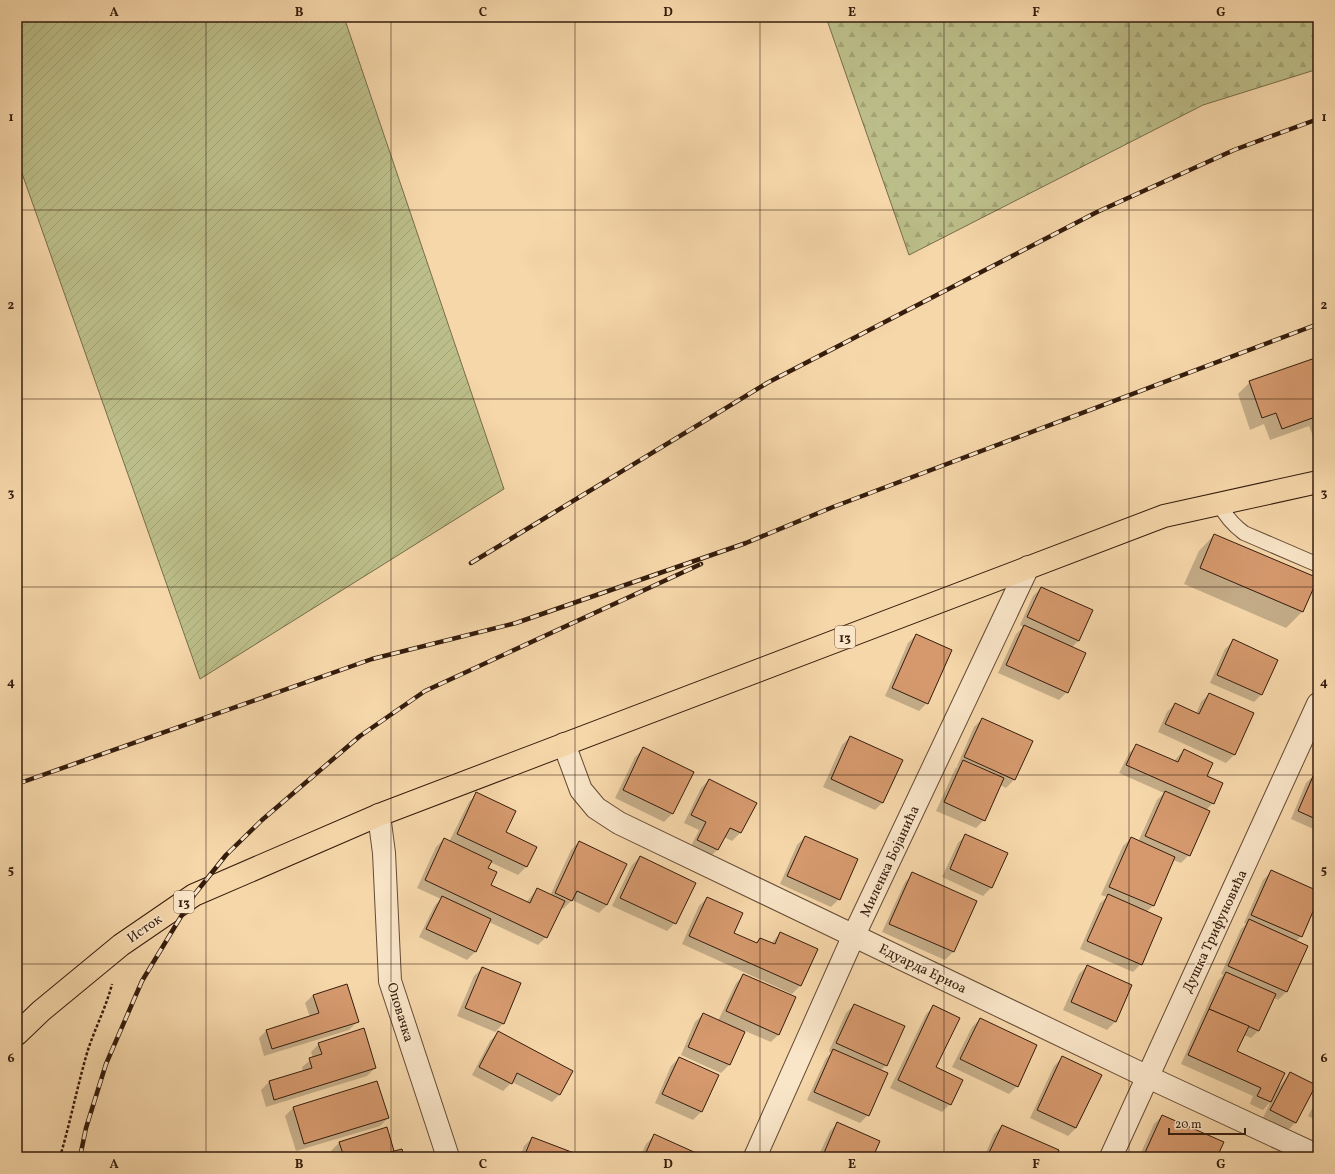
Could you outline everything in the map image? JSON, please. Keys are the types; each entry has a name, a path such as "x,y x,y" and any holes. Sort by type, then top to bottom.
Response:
{"main road":[{"name":"13","path":"379,815 1164,516 1219,502 1318,482"},
{"name":"Исток","path":"17,1034 41,1011 121,945 194,896 379,815"}],"street":[{"name":"Миленка Бојанића","path":"755,1157 854,935 1028,567"},
{"name":"Душка Трифуновића","path":"1111,1157 1318,704"},
{"name":"Едуарда Ериоа","path":"564,744 581,790 596,808 618,823 1148,1077 1318,1156"},
{"name":"Оповачка","path":"379,815 384,853 390,981 448,1157"}],"lane":[{"path":"1219,502 1224,513 1233,526 1244,533 1316,564"}],"path":[{"path":"60,1157 88,1052 108,999 121,945"}],"green space":[{"path":"17,17 344,17 504,489 200,679 17,159"},
{"path":"826,17 1318,17 1318,69 1203,105 909,255"}],"building":[{"path":"1318,357 1318,416 1282,429 1276,413 1262,418 1249,381"},
{"path":"1214,534 1318,578 1303,612 1200,568"},
{"path":"1041,587 1093,610 1079,641 1027,617"},
{"path":"1024,625 1086,653 1068,693 1006,665"},
{"path":"916,634 952,650 928,704 892,688"},
{"path":"1233,639 1278,660 1262,695 1217,675"},
{"path":"1209,693 1254,713 1235,755 1165,724 1175,703 1199,714"},
{"path":"982,718 1033,741 1015,780 964,757"},
{"path":"850,736 903,760 883,803 831,779"},
{"path":"1136,744 1178,762 1184,749 1213,763 1207,776 1223,783 1214,804 1126,765"},
{"path":"643,747 694,772 673,814 623,790"},
{"path":"963,760 1004,778 985,821 944,802"},
{"path":"1314,774 1318,776 1318,820 1298,811"},
{"path":"709,779 757,803 741,833 730,828 718,850 697,840 706,822 691,815"},
{"path":"1165,791 1210,811 1190,856 1145,836"},
{"path":"476,792 516,811 506,832 537,847 527,867 457,834"},
{"path":"965,834 1008,853 992,888 950,869"},
{"path":"805,836 858,859 840,900 787,876"},
{"path":"1131,837 1175,857 1154,906 1109,887"},
{"path":"444,838 492,861 488,868 497,872 491,885 530,903 537,888 565,901 547,938 425,880"},
{"path":"579,841 627,864 607,905 577,891 572,901 555,893"},
{"path":"640,856 696,883 676,924 620,898"},
{"path":"1271,870 1318,891 1318,900 1302,937 1251,915"},
{"path":"912,872 977,901 954,952 889,924"},
{"path":"1108,894 1162,918 1142,965 1087,941"},
{"path":"442,896 491,919 476,952 426,929"},
{"path":"707,897 743,913 734,933 757,943 760,938 775,944 780,932 818,949 801,986 689,936"},
{"path":"1249,919 1308,946 1287,992 1228,966"},
{"path":"1087,965 1132,985 1116,1022 1071,1002"},
{"path":"482,967 521,983 504,1024 465,1008"},
{"path":"1226,972 1276,994 1259,1031 1209,1009"},
{"path":"743,974 796,997 779,1035 726,1011"},
{"path":"347,984 359,1022 272,1049 266,1030 319,1013 313,995"},
{"path":"854,1004 905,1026 887,1066 836,1043"},
{"path":"933,1005 960,1018 936,1067 963,1080 951,1105 898,1080"},
{"path":"1209,1009 1249,1026 1237,1051 1285,1073 1271,1102 1257,1096 1261,1088 1188,1055"},
{"path":"703,1013 745,1032 730,1065 688,1047"},
{"path":"980,1018 1037,1045 1018,1087 960,1059"},
{"path":"364,1028 376,1068 274,1100 269,1081 312,1068 309,1058 322,1054 318,1043"},
{"path":"498,1031 573,1071 560,1095 517,1073 512,1084 479,1067"},
{"path":"833,1049 888,1073 869,1116 814,1092"},
{"path":"1062,1056 1102,1075 1076,1128 1037,1110"},
{"path":"679,1057 719,1075 702,1112 662,1094"},
{"path":"1290,1072 1316,1085 1296,1123 1270,1110"},
{"path":"377,1081 389,1118 304,1144 293,1107"},
{"path":"1162,1115 1224,1142 1217,1157 1143,1157"},
{"path":"837,1122 880,1141 873,1157 833,1157 824,1153"},
{"path":"1002,1125 1059,1150 1056,1157 987,1157"},
{"path":"387,1127 394,1151 376,1157 344,1157 339,1142"},
{"path":"654,1134 705,1157 644,1157"},
{"path":"532,1137 574,1153 572,1157 524,1157"},
{"path":"402,1149 404,1157 376,1157 394,1151"}],"railway":[{"path":"471,563 767,383 1097,212 1234,150 1318,119"},
{"path":"17,784 372,659 516,623 746,543 833,507 1318,324"},
{"path":"80,1157 86,1128 106,1064 142,981 194,895 226,855 262,820 360,736 425,691 701,564"}]}
